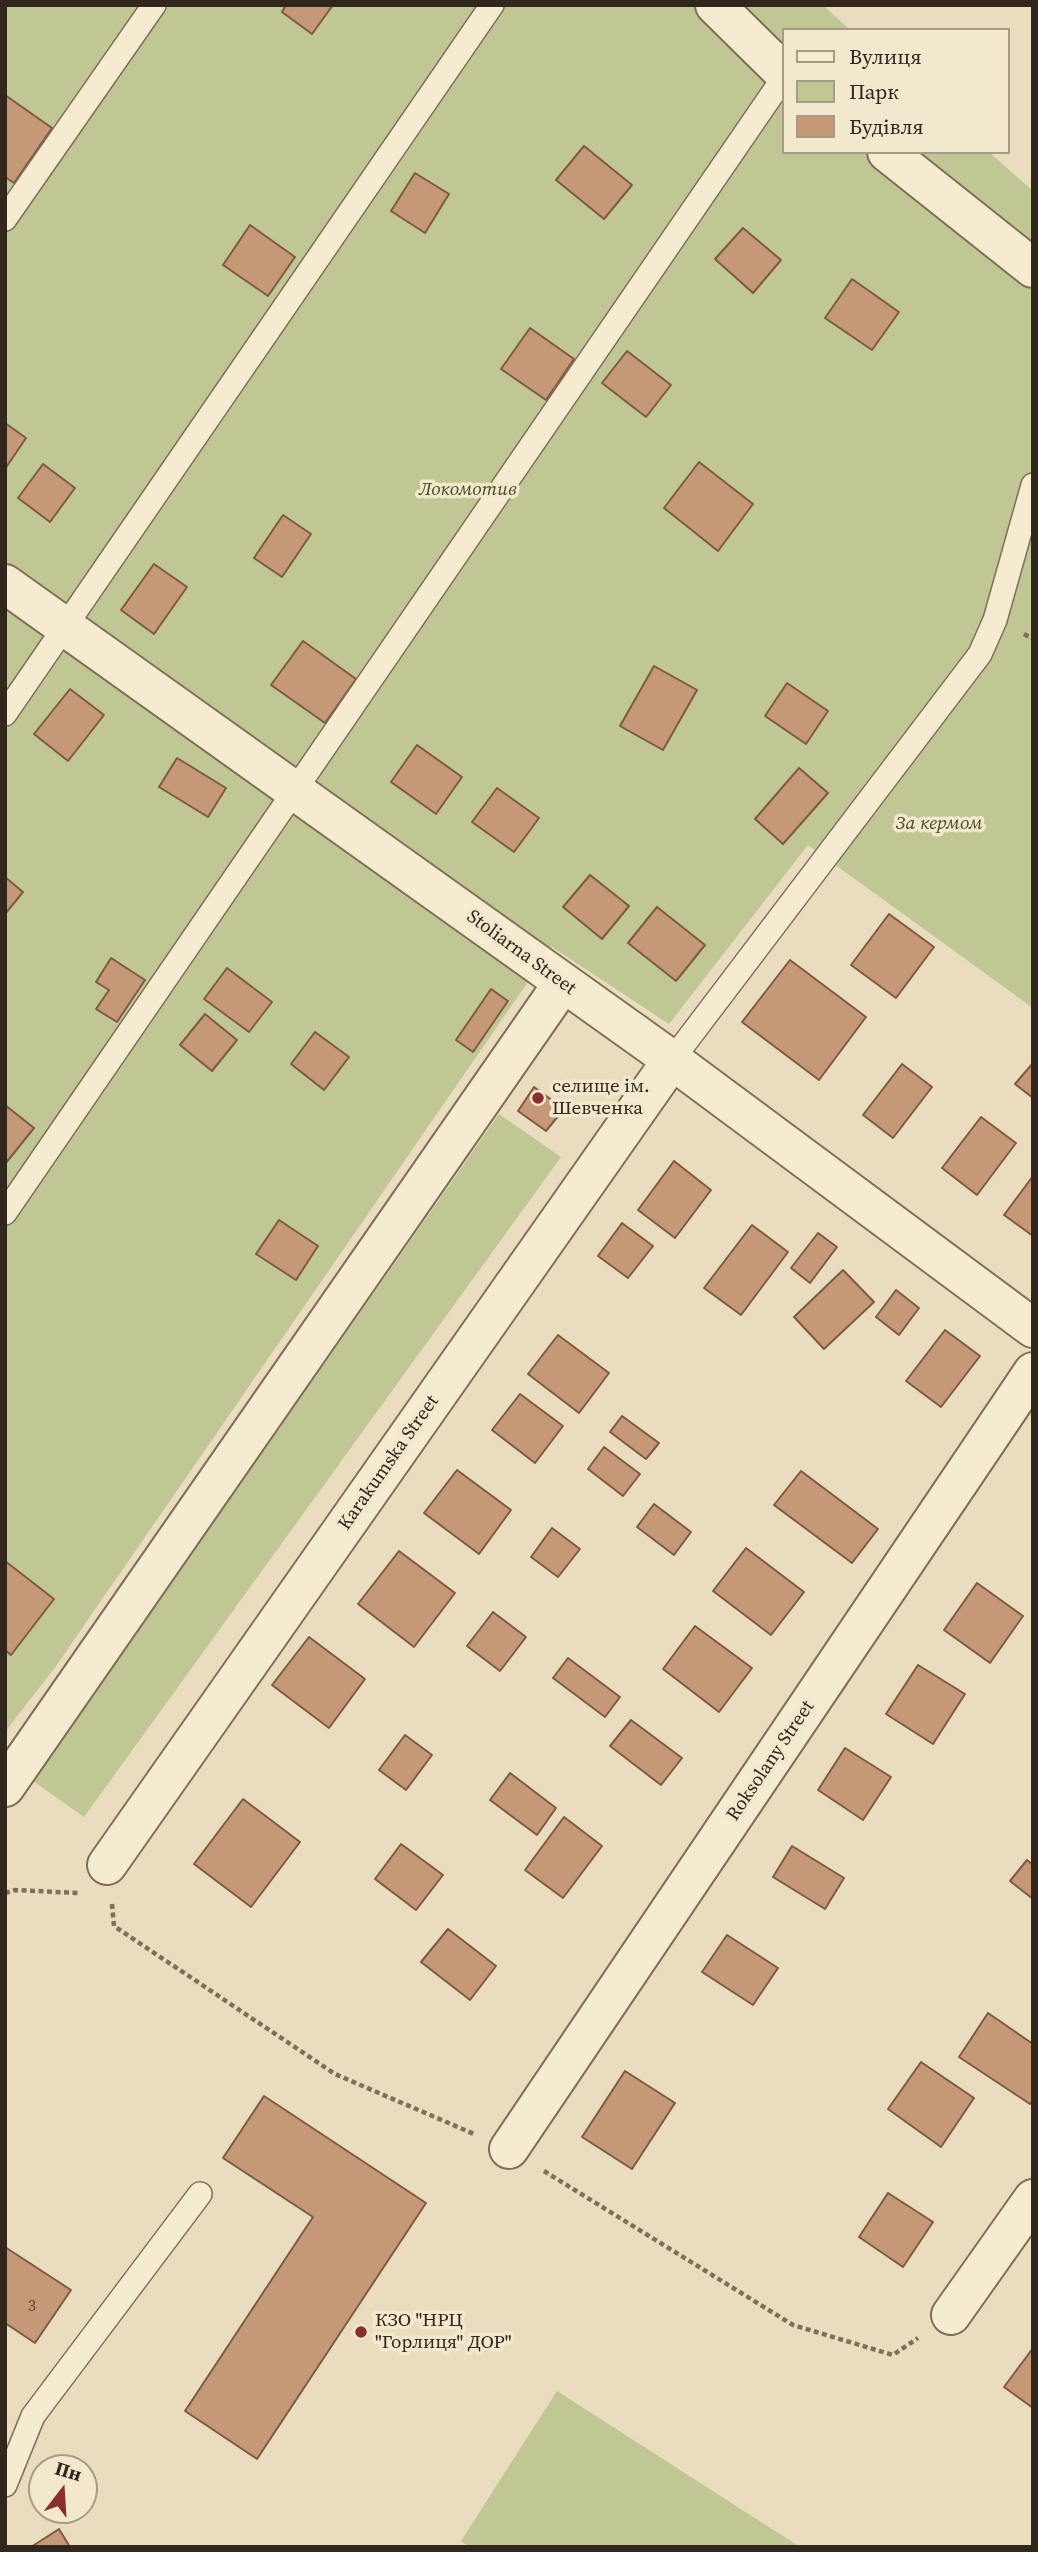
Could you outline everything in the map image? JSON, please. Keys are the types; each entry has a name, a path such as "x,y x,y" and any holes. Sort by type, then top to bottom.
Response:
{"street":[{"path":"715,5 782,73"},
{"path":"890,154 1033,268"},
{"name":"Stoliarna Street","path":"5,584 672,1060 1033,1328"},
{"path":"5,1787 564,983"},
{"name":"Karakumska Street","path":"96,1879 672,1060"},
{"name":"Roksolany Street","path":"509,2149 1033,1372"},
{"path":"950,2315 1033,2199"}],"lane":[{"path":"5,219 154,5"},
{"path":"5,714 492,5"},
{"path":"5,1213 782,78"},
{"path":"672,1060 980,654 995,620 1033,485"},
{"path":"5,2485 33,2416 200,2194"}],"path":[{"path":"5,1893 96,1879"}],"green space":[{"name":"Локомотив","path":"5,5 823,5 848,28 782,28 782,154 991,154 1033,191 1033,1008 808,845 669,1024 552,947 56,1666 5,1732"},
{"path":"499,1114 561,1157 84,1817 33,1781"},
{"path":"557,2391 800,2547 469,2547 461,2541"}],"building":[{"path":"286,5 333,5 312,34 282,12"},
{"path":"5,95 52,128 14,183 5,177"},
{"path":"584,146 632,185 604,219 556,180"},
{"path":"415,173 449,194 425,233 391,211"},
{"path":"250,225 295,257 268,296 223,265"},
{"path":"743,228 781,260 753,293 715,259"},
{"path":"852,279 899,312 872,350 825,318"},
{"path":"530,328 574,359 546,400 501,369"},
{"path":"627,351 671,385 646,417 602,383"},
{"path":"5,423 26,438 5,469"},
{"path":"699,462 753,504 718,551 664,508"},
{"path":"43,464 75,488 50,522 18,498"},
{"path":"283,515 311,534 282,577 254,558"},
{"path":"154,564 187,587 154,634 121,610"},
{"path":"303,641 356,679 325,723 271,685"},
{"path":"654,666 697,690 663,750 620,726"},
{"path":"787,683 828,711 806,744 765,716"},
{"path":"70,689 104,715 68,761 34,734"},
{"path":"417,745 462,777 436,814 391,782"},
{"path":"177,758 226,788 208,817 159,787"},
{"path":"799,768 828,793 783,844 755,819"},
{"path":"497,788 539,818 514,852 472,822"},
{"path":"590,875 629,906 602,939 563,907"},
{"path":"5,877 23,892 5,914"},
{"path":"657,907 705,945 676,981 628,943"},
{"path":"889,914 934,947 896,998 851,965"},
{"path":"111,958 145,980 117,1022 96,1009 109,990 96,982"},
{"path":"790,960 866,1017 819,1080 742,1022"},
{"path":"227,968 272,1002 249,1032 204,999"},
{"path":"491,989 508,1001 473,1052 456,1040"},
{"path":"205,1014 237,1040 212,1071 180,1045"},
{"path":"315,1032 349,1057 324,1090 291,1064"},
{"path":"1033,1063 1033,1098 1015,1084"},
{"path":"902,1064 932,1087 893,1138 863,1115"},
{"name":"селище ім. Шевченка","path":"534,1087 564,1109 546,1131 518,1111"},
{"path":"5,1105 34,1128 5,1164"},
{"path":"981,1117 1016,1143 977,1195 942,1168"},
{"path":"674,1161 711,1190 675,1238 638,1210"},
{"path":"1033,1176 1033,1236 1004,1215"},
{"path":"279,1220 318,1246 296,1280 256,1254"},
{"path":"622,1223 653,1246 628,1278 598,1256"},
{"path":"752,1225 788,1252 741,1315 704,1288"},
{"path":"818,1233 837,1247 810,1283 791,1268"},
{"path":"843,1270 874,1302 824,1349 794,1317"},
{"path":"896,1290 919,1308 899,1335 876,1317"},
{"path":"945,1330 980,1356 941,1407 906,1381"},
{"path":"558,1335 609,1373 579,1413 528,1374"},
{"path":"520,1394 563,1426 535,1463 492,1430"},
{"path":"622,1416 659,1443 646,1459 610,1432"},
{"path":"604,1447 640,1474 623,1496 588,1469"},
{"path":"457,1470 511,1510 479,1554 424,1513"},
{"path":"801,1471 878,1529 852,1563 774,1505"},
{"path":"654,1504 691,1532 674,1555 637,1527"},
{"path":"552,1528 580,1549 558,1577 531,1557"},
{"path":"746,1548 804,1592 771,1635 713,1591"},
{"path":"399,1551 455,1593 414,1647 358,1604"},
{"path":"5,1561 54,1599 11,1655 5,1650"},
{"path":"977,1583 1023,1616 990,1663 944,1630"},
{"path":"493,1612 526,1637 500,1671 467,1646"},
{"path":"695,1626 752,1668 719,1712 663,1669"},
{"path":"309,1637 365,1679 329,1728 272,1685"},
{"path":"568,1658 620,1697 605,1717 553,1678"},
{"path":"918,1665 965,1694 933,1744 886,1714"},
{"path":"631,1720 682,1758 661,1785 610,1746"},
{"path":"405,1735 432,1755 406,1790 379,1770"},
{"path":"845,1748 891,1777 863,1820 818,1790"},
{"path":"510,1773 556,1808 537,1835 490,1800"},
{"path":"243,1799 300,1842 251,1907 194,1864"},
{"path":"564,1817 602,1846 563,1898 525,1870"},
{"path":"401,1844 443,1875 416,1910 375,1879"},
{"path":"792,1846 844,1878 825,1909 773,1877"},
{"path":"1027,1860 1033,1865 1033,1899 1010,1881"},
{"path":"448,1929 496,1966 470,2000 421,1962"},
{"path":"727,1935 778,1968 753,2005 702,1972"},
{"path":"988,2013 1033,2044 1033,2100 1030,2104 959,2057"},
{"path":"921,2062 974,2098 941,2147 888,2109"},
{"path":"625,2071 675,2103 632,2169 582,2137"},
{"path":"264,2096 426,2203 257,2459 185,2411 313,2217 223,2158"},
{"path":"888,2193 933,2222 903,2267 859,2237"},
{"path":"5,2247 71,2290 35,2343 5,2323"},
{"path":"1033,2348 1033,2408 1004,2387"},
{"path":"59,2529 70,2547 31,2547"}],"place":[{"name":"селище ім. Шевченка","path":"538,1098"},
{"name":"КЗО \"НРЦ \"Горлиця\" ДОР\"","path":"361,2332"}],"park label":[{"name":"За кермом","path":"939,824"}]}
